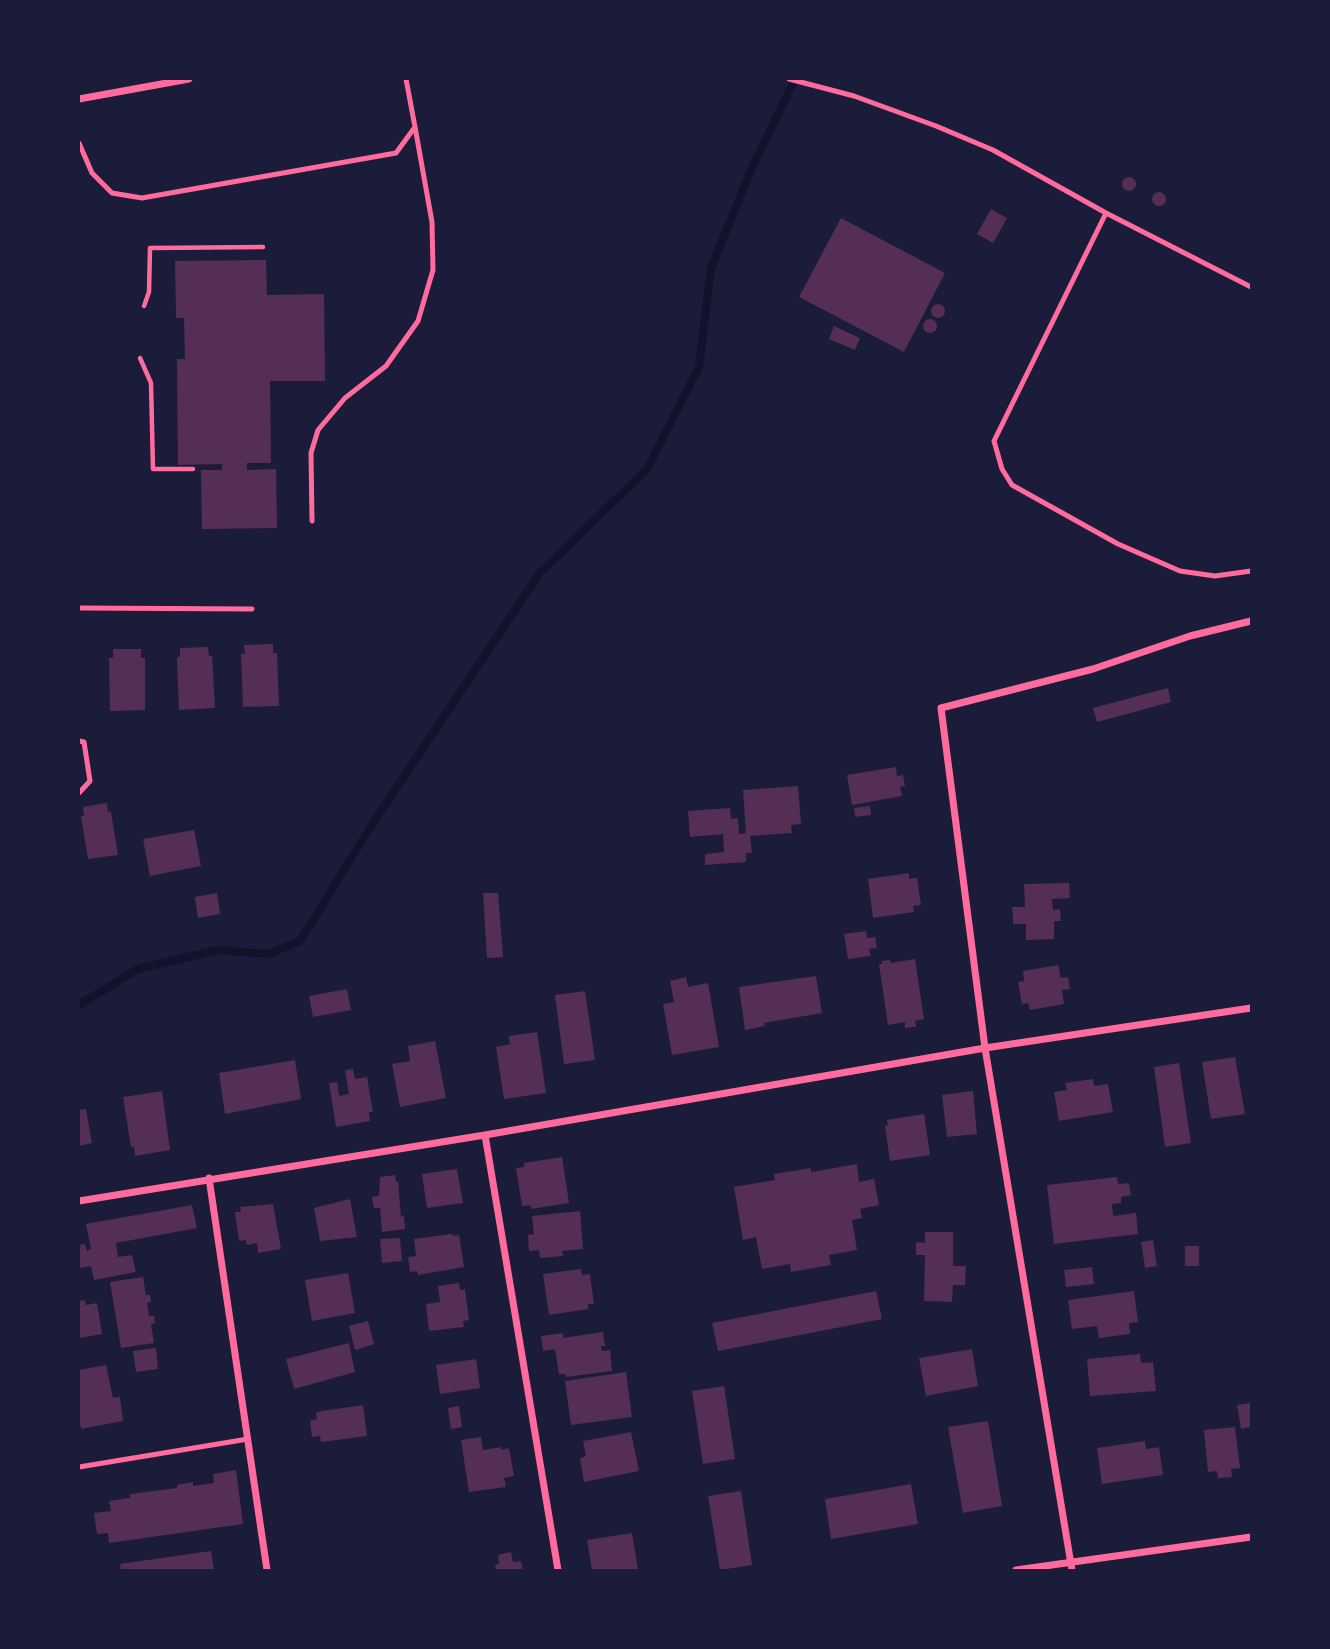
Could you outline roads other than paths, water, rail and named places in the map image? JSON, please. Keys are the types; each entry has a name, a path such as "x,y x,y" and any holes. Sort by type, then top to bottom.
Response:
{"street":[{"path":"79,99 189,79"},
{"path":"1071,1566 985,1048 941,708 1093,669 1190,636 1251,621"},
{"path":"79,1201 485,1135 985,1048 1251,1008"},
{"path":"485,1135 558,1570"},
{"path":"209,1178 267,1570"},
{"path":"1016,1570 1071,1566 1251,1537"}],"lane":[{"path":"312,521 311,453 318,430 345,398 386,366 394,355 418,321 433,270 432,222 406,79"},
{"path":"789,79 854,96 993,150 1107,214 1251,286"},
{"path":"79,143 92,173 112,193 142,198 396,153 415,127"},
{"path":"1107,214 994,441 1002,469 1012,485 1118,544 1180,571 1216,576 1251,572"},
{"path":"79,608 252,609"},
{"path":"79,741 84,742 90,781 79,793"},
{"path":"79,1467 248,1439"}],"waterway":[{"path":"79,1005 138,969 217,950 268,954 300,941 368,831 540,573 647,469 699,367 711,268 752,168 795,79"}]}
